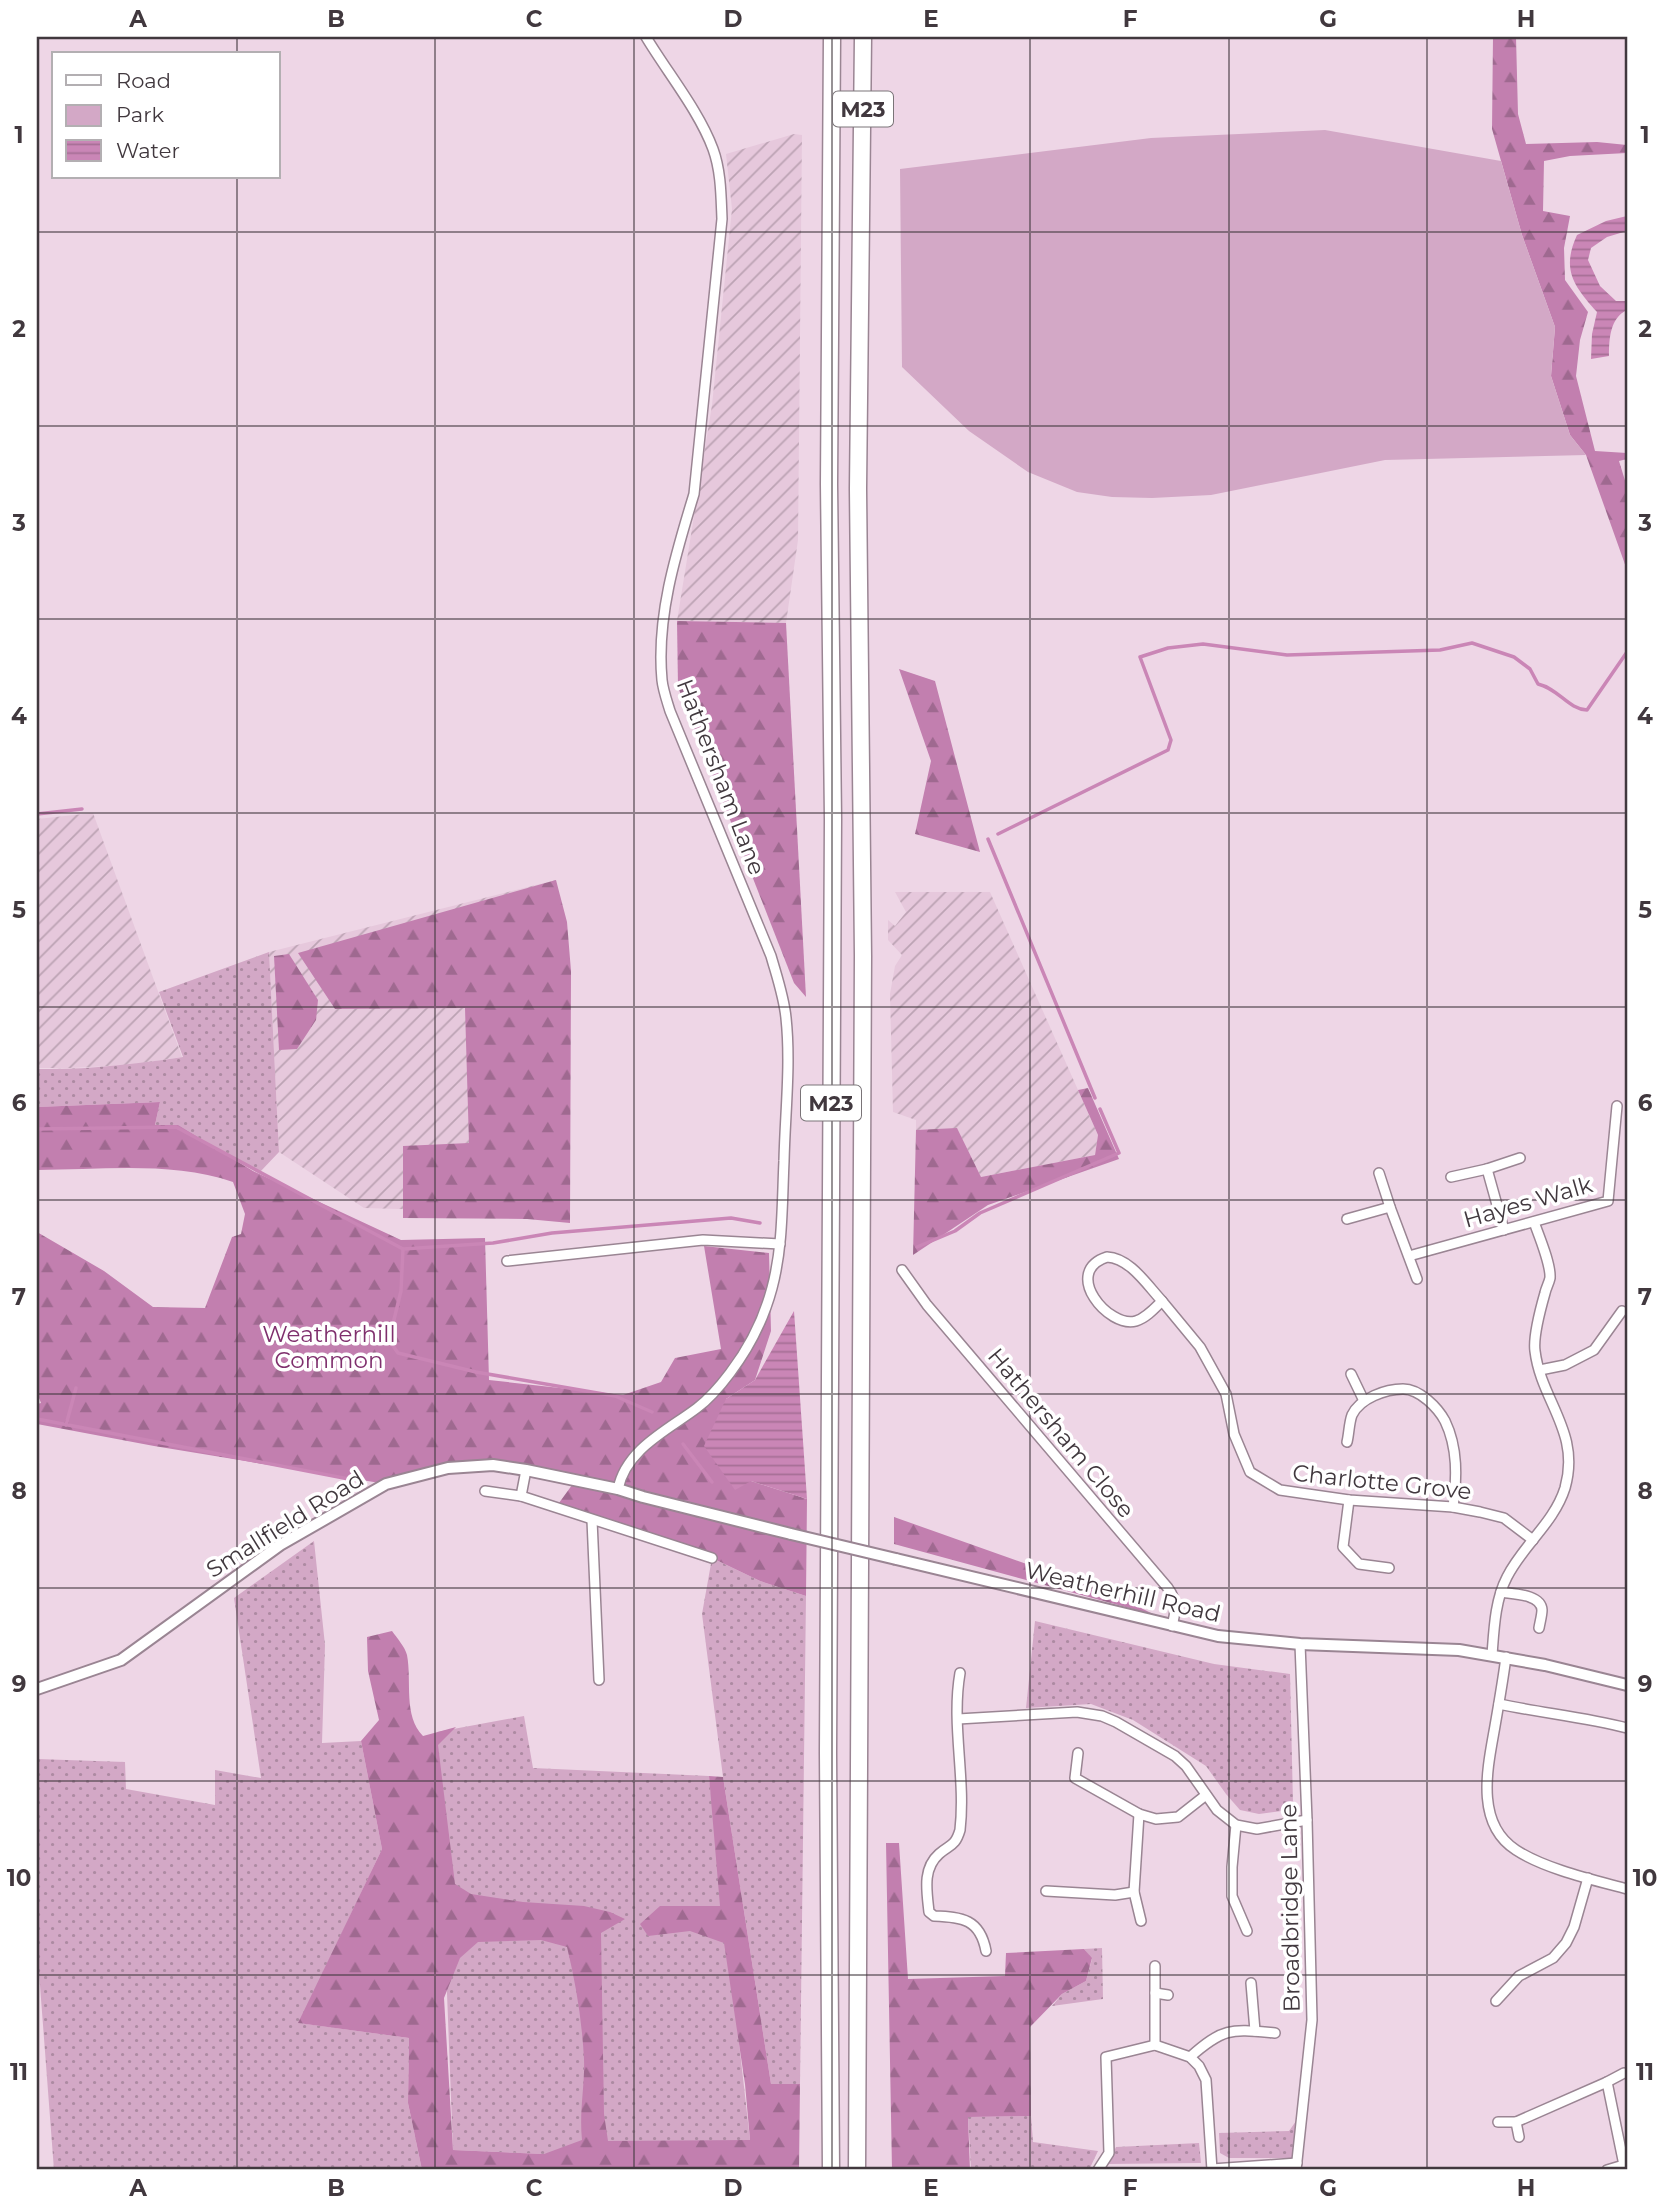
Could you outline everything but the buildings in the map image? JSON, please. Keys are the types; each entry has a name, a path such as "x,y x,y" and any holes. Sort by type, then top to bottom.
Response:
{"highway":[{"name":"M23","path":"831,2170 828,1740 833,819 829,484 832,37"},
{"name":"M23","path":"857,2170 863,956 858,489 863,37"}],"street":[{"name":"Hathersham Lane","path":"618,1489 625,1468 633,1458 658,1434 699,1406 736,1364 754,1337 772,1289 780,1244 787,1058 786,1018 781,988 771,956 670,711 662,681 663,618 681,537 694,494 722,219 720,178 713,149 699,119 646,37"},
{"name":"Hayes Walk","path":"1409,1256 1608,1201 1617,1106"},
{"path":"1451,1177 1520,1158"},
{"path":"1487,1169 1504,1230"},
{"path":"1379,1173 1417,1279"},
{"path":"1347,1219 1390,1207"},
{"path":"1492,1655 1501,1592 1507,1577 1557,1507 1565,1487 1568,1468 1569,1454 1564,1430 1546,1392 1534,1349 1550,1276 1534,1222"},
{"path":"508,1261 702,1240 780,1244"},
{"name":"Charlotte Grove","path":"1162,1301 1137,1321 1119,1320 1110,1315 1091,1292 1087,1275 1098,1260 1116,1257 1125,1262 1162,1301 1200,1347 1226,1394 1234,1434 1251,1472 1280,1490 1349,1500 1453,1507 1504,1518 1533,1540"},
{"name":"Hathersham Close","path":"902,1270 927,1305 1168,1588 1176,1605 1172,1626"},
{"path":"1540,1370 1565,1365 1594,1350 1622,1311"},
{"path":"1351,1374 1364,1401"},
{"path":"1347,1442 1352,1415 1364,1401 1376,1395 1405,1389 1428,1399 1445,1420 1453,1446 1457,1476 1453,1507"},
{"name":"Smallfield Road","path":"37,1689 121,1660 280,1545 386,1484 449,1468 493,1465 618,1489"},
{"path":"521,1496 526,1470"},
{"name":"Weatherhill Road","path":"618,1489 791,1534 1218,1636 1300,1644 1433,1648 1492,1655 1627,1685"},
{"path":"485,1490 521,1496 712,1558"},
{"path":"1349,1500 1343,1547 1359,1564 1389,1568"},
{"path":"592,1520 599,1679"},
{"path":"1501,1592 1532,1597 1539,1602 1542,1608 1539,1628"},
{"name":"Broadbridge Lane","path":"1296,2167 1312,2020 1300,1644"},
{"path":"1507,1657 1488,1769 1487,1793 1491,1818 1500,1836 1513,1849 1530,1858 1627,1889"},
{"path":"960,1673 956,1696 960,1830 957,1841 939,1854 930,1866 926,1877 929,1912 934,1916 954,1916 973,1925 983,1939 986,1951"},
{"path":"1499,1704 1598,1720 1627,1728"},
{"path":"958,1719 1077,1712 1102,1716 1175,1756 1225,1818 1236,1825 1257,1829 1307,1820"},
{"path":"1078,1754 1075,1778 1139,1814 1156,1819 1178,1817 1206,1795"},
{"path":"1139,1814 1134,1892 1141,1921"},
{"path":"1236,1825 1232,1896 1247,1931"},
{"path":"1496,2001 1519,1976 1553,1958 1566,1943 1574,1927 1588,1878"},
{"path":"1046,1892 1115,1895 1134,1892"},
{"path":"1155,1966 1155,2045"},
{"path":"1251,1983 1255,2031"},
{"path":"1155,1993 1168,1995"},
{"path":"1190,2057 1211,2038 1227,2031 1275,2033"},
{"path":"1098,2170 1109,2153 1106,2057 1155,2045 1190,2057 1199,2066 1206,2080 1212,2170 1296,2167"},
{"path":"1498,2122 1516,2122 1624,2073"},
{"path":"1607,2082 1626,2164 1607,2170"},
{"path":"1516,2122 1519,2137"}],"shaded area":[{"path":"794,134 802,135 798,540 786,623 677,621 712,405 732,209 726,154"},
{"path":"93,813 182,1057 129,1065 37,1068 37,819"},
{"path":"556,880 570,1214 364,1208 279,1152 269,952"},
{"path":"895,892 990,892 1098,1135 1095,1155 981,1177 957,1129 916,1130 916,1120 893,1112 890,994 895,966 902,955 888,940 888,920 895,926 906,912"}],"green space":[{"path":"1493,37 1516,37 1518,114 1526,144 1597,142 1627,145 1627,153 1570,156 1544,161 1543,211 1570,216 1564,248 1565,280 1588,312 1580,340 1576,376 1595,451 1627,453 1627,459 1619,461 1627,487 1627,570 1586,455 1570,435 1551,376 1555,327 1522,235 1492,129"},
{"path":"1325,130 1501,161 1522,235 1555,327 1551,376 1570,435 1586,455 1385,460 1211,495 1112,497 1077,492 1028,472 969,431 902,367 900,169 1151,138"},
{"path":"677,621 786,623 806,997 794,983 678,687"},
{"path":"899,669 935,681 980,852 915,834 931,761"},
{"path":"556,880 567,922 571,971 570,1223 527,1219 403,1218 403,1146 469,1143 465,1008 335,1009 298,953"},
{"path":"269,952 279,1152 260,1172 176,1127 155,1125 160,1102 37,1107 37,1069 74,1069 183,1057 159,992"},
{"path":"289,954 318,1000 316,1020 297,1049 279,1050 274,956"},
{"path":"1088,1088 1119,1159 988,1205 913,1255 916,1130 957,1128 981,1177 1095,1155 1098,1135 1078,1090"},
{"name":"Weatherhill Common","path":"160,1102 155,1125 178,1125 253,1171 401,1240 485,1238 489,1380 623,1395 661,1382 675,1358 721,1349 704,1246 769,1253 771,1331 755,1380 726,1399 751,1481 807,1499 806,1596 760,1581 712,1558 556,1507 575,1481 493,1465 386,1484 37,1424 37,1404 41,1403 37,1393 37,1232 104,1271 153,1307 205,1308 232,1237 241,1234 245,1214 233,1182 209,1175 161,1169 37,1170 37,1107"},
{"path":"894,1517 1117,1596 1155,1615 894,1544"},
{"path":"314,1541 325,1645 322,1743 361,1741 382,1849 299,2023 409,2038 408,2103 422,2170 54,2170 37,1946 37,1759 125,1762 126,1789 215,1805 215,1770 261,1778 234,1598"},
{"path":"712,1558 760,1581 806,1596 800,2084 771,2084 723,1777 702,1614"},
{"path":"1035,1621 1214,1664 1290,1674 1293,1803 1290,1810 1259,1814 1240,1810 1206,1766 1133,1720 1091,1704 1026,1708"},
{"path":"392,1631 405,1649 410,1708 423,1736 456,1727 438,1745 455,1884 471,1894 523,1902 584,1906 610,1912 625,1919 601,1933 604,2114 608,2141 750,2140 745,2084 724,1943 690,1931 648,1936 640,1924 660,1906 720,1906 709,1776 723,1777 771,2084 800,2084 799,2170 422,2170 408,2103 409,2038 298,2023 382,1849 361,1741 379,1720 368,1671 367,1637","holes":["541,1940 567,1947 583,2045 582,2140 544,2154 453,2150 444,1998 460,1958 478,1942"]},
{"path":"524,1716 533,1768 709,1776 750,2140 544,2154 453,2150 437,1732"},
{"path":"886,1843 899,1843 908,1979 1005,1976 1006,1953 1084,1949 1092,1958 1086,1981 1062,1994 1030,2027 1031,2116 968,2117 970,2170 892,2170"},
{"path":"1102,1948 1103,1999 1052,2006 1062,1994 1086,1981 1092,1959 1084,1949"},
{"path":"1301,2114 1293,2158 1229,2158 1220,2153 1219,2133 1289,2131"},
{"path":"1031,2116 1033,2142 1098,2151 1089,2170 971,2170 968,2117"},
{"path":"1199,2143 1201,2163 1107,2164 1116,2147"}],"water":[{"path":"1627,216 1627,231 1607,237 1591,248 1588,260 1600,286 1616,301 1627,301 1627,310 1614,324 1609,356 1591,359 1592,334 1597,312 1572,277 1572,247 1577,235 1606,221"},
{"path":"794,1311 807,1499 751,1481 735,1490 704,1446 726,1399 755,1380"}],"waterway":[{"path":"998,834 1168,750 1171,740 1140,657 1168,648 1203,644 1287,655 1440,650 1472,643 1514,657 1530,669 1538,684 1552,690 1574,706 1587,710 1627,652"},
{"path":"37,814 82,809"},
{"path":"988,839 1095,1098"},
{"path":"917,1247 955,1231 980,1213 1119,1153 1100,1109"},
{"path":"37,1129 176,1127 403,1249 493,1243 552,1233 731,1218 760,1223"},
{"path":"403,1249 401,1291 389,1340 398,1353 476,1372 615,1396 652,1412"},
{"path":"66,1425 76,1388"},
{"path":"37,1419 354,1480"},
{"path":"683,1444 712,1482"}]}
